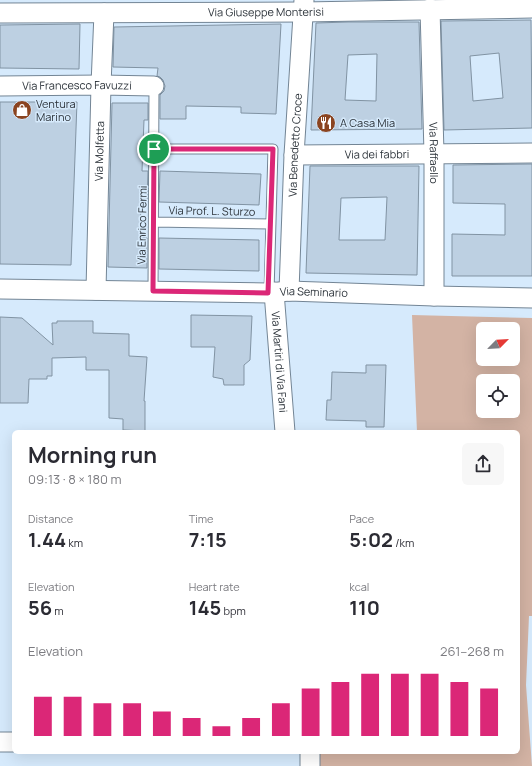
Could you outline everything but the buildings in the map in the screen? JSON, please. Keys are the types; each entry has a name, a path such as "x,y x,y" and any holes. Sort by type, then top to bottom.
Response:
{"street":[{"name":"Via Giuseppe Monterisi","path":"0,14 104,13 151,6 430,5 532,8"},
{"name":"Via Raffaello","path":"430,5 434,154 434,296"},
{"name":"Via Benedetto Croce","path":"277,292 294,154 304,6"},
{"name":"Via Molfetta","path":"96,290 104,13"},
{"name":"Via Francesco Favuzzi","path":"0,86 154,86"},
{"name":"Via dei fabbri","path":"294,154 532,153"},
{"name":"Via Seminario","path":"0,289 277,292 532,298"},
{"name":"Via Martiri di Via Fani","path":"277,292 285,430"},
{"path":"0,742 12,742"},
{"path":"310,754 310,766"}],"lane":[{"name":"Via Enrico Fermi","path":"153,291 154,86"},
{"path":"154,149 273,149 270,224 277,292"},
{"name":"Via Prof. L. Sturzo","path":"154,222 270,224"}],"shaded area":[{"path":"412,315 532,318 532,616 529,616 526,685 532,766 310,766 310,754 520,754 520,430 417,430"}],"place":[{"name":"Ventura Marino","path":"22,110"},
{"name":"A Casa Mia","path":"326,123"}],"route":[{"path":"154,149 273,149 268,293 153,291 154,149"}]}
